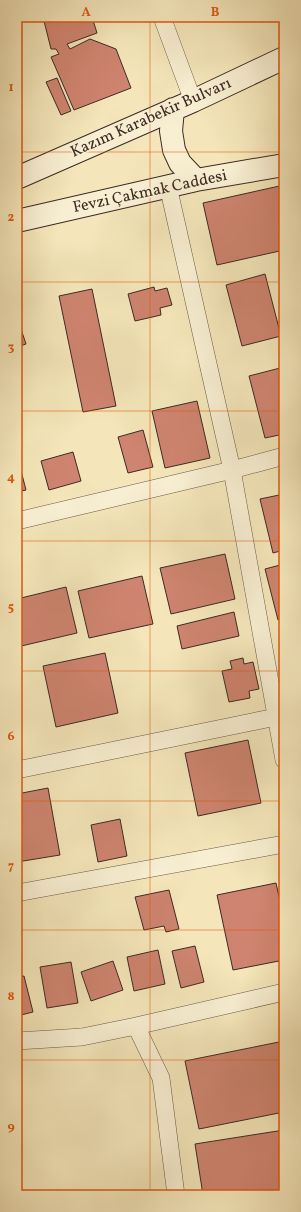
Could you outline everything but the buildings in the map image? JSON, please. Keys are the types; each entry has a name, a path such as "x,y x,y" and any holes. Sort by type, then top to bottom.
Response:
{"main road":[{"name":"Kazım Karabekir Bulvarı","path":"17,178 183,105 284,58"},
{"path":"183,105 171,131 174,150 180,163 196,180"},
{"name":"Fevzi Çakmak Caddesi","path":"17,221 196,180 284,165"}],"street":[{"path":"162,17 183,105"},
{"path":"168,186 232,470 284,760"},
{"path":"17,521 232,470 284,456"},
{"path":"17,770 276,717"},
{"path":"17,893 284,844"},
{"path":"17,1041 82,1037 284,992"},
{"path":"136,1026 161,1078 176,1195"}]}
